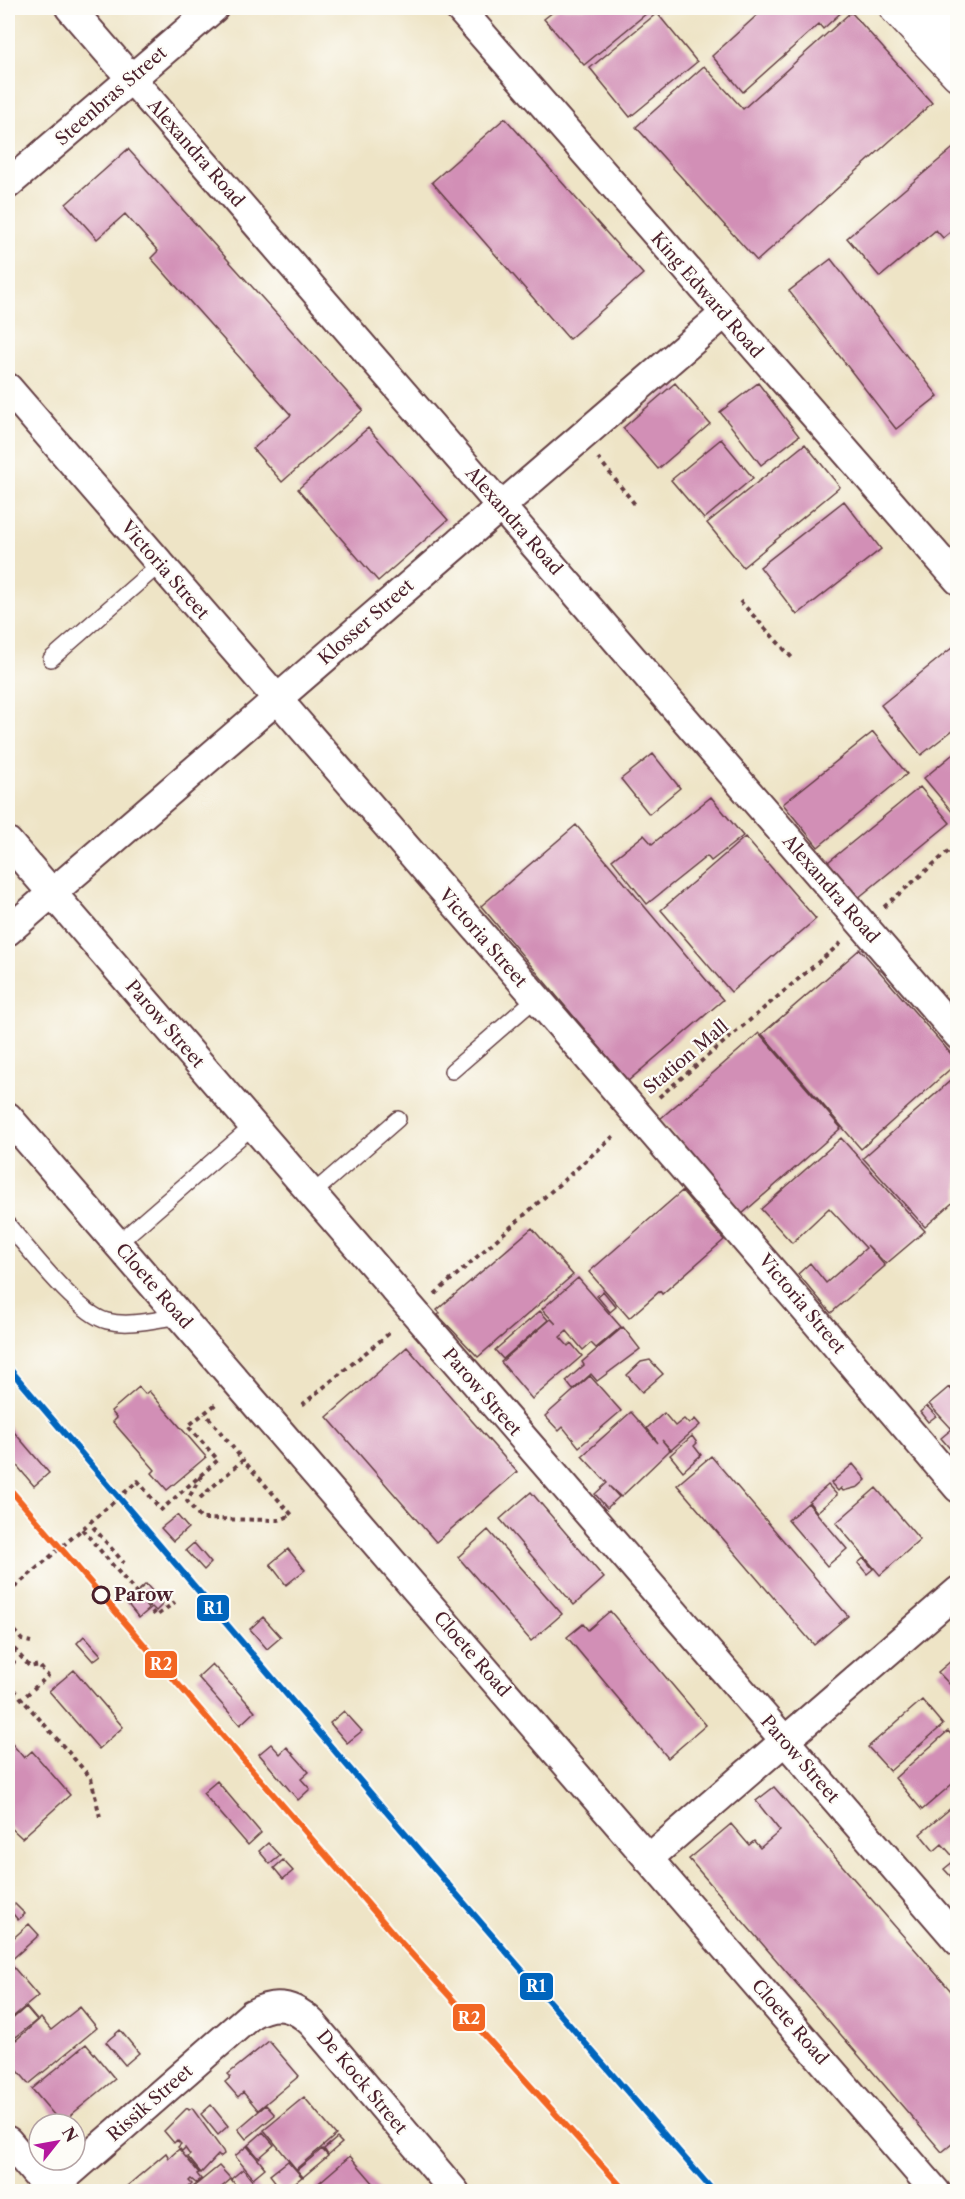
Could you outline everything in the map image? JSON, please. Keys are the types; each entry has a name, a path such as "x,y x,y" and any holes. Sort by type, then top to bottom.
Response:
{"main road":[{"path":"896,8 957,74"},
{"path":"936,8 957,31"}],"street":[{"name":"Alexandra Road","path":"70,8 957,1035"},
{"name":"Steenbras Street","path":"8,184 214,8"},
{"name":"King Edward Road","path":"459,8 957,580"},
{"name":"Klosser Street","path":"8,930 724,314"},
{"name":"Victoria Street","path":"8,388 535,999 760,1255 957,1488"},
{"name":"Parow Street","path":"8,842 957,1941"},
{"name":"Cloete Road","path":"8,1117 936,2192"},
{"path":"648,1859 957,1591"},
{"name":"De Kock Street","path":"252,2014 268,2007 283,2006 304,2015 455,2192"},
{"name":"Rissik Street","path":"50,2191 252,2014"},
{"path":"8,2141 50,2191"}],"lane":[{"path":"51,659 159,564"},
{"path":"452,1071 535,999"},
{"path":"312,1194 398,1119"},
{"path":"117,1244 253,1126"},
{"path":"8,1225 58,1283 85,1309 104,1321 130,1323 181,1316"}],"path":[{"path":"581,437 637,507"},
{"path":"740,601 794,660"},
{"name":"Station Mall","path":"435,1294 637,1116 957,843"},
{"path":"302,1405 392,1331"},
{"path":"8,1593 138,1481 161,1510 218,1460 188,1426 216,1404 224,1412"},
{"path":"202,1474 187,1501 201,1520 279,1520 292,1515 205,1413"},
{"path":"200,1498 243,1460"},
{"path":"93,1527 124,1563"},
{"path":"82,1529 156,1616 175,1602"},
{"path":"8,1624 22,1640 31,1642"},
{"path":"8,1642 30,1667 39,1665 48,1676 22,1700"},
{"path":"8,1654 14,1662 8,1668"},
{"path":"8,1683 91,1778 100,1816"}],"building":[{"path":"558,8 653,8 584,65 544,19"},
{"path":"765,8 846,8 823,29 819,24 743,92 712,56"},
{"path":"851,12 932,103 757,261 636,127 704,66 743,109"},
{"path":"657,13 697,62 630,117 590,68"},
{"path":"505,118 643,274 569,339 432,182"},
{"path":"958,144 958,226 943,238 936,230 880,277 847,238"},
{"path":"128,149 363,410 282,482 253,449 291,415 151,258 158,251 125,214 97,239 66,204"},
{"path":"831,259 938,396 896,429 789,291"},
{"path":"675,383 710,424 658,469 623,428"},
{"path":"758,383 799,436 761,465 720,412"},
{"path":"368,428 448,520 378,581 298,489"},
{"path":"721,439 753,478 704,519 671,480"},
{"path":"805,444 840,487 743,567 707,523"},
{"path":"844,501 881,549 797,615 760,567"},
{"path":"958,643 958,726 921,755 881,705"},
{"path":"873,732 907,774 818,847 783,804"},
{"path":"958,750 958,819 924,778"},
{"path":"653,754 680,788 649,814 621,779"},
{"path":"920,787 950,823 858,898 828,862"},
{"path":"711,797 743,836 711,861 707,856 647,904 612,860 644,835 652,844"},
{"path":"576,825 723,1000 628,1081 481,906"},
{"path":"745,837 816,919 731,992 661,910"},
{"path":"860,949 958,1062 861,1149 762,1034"},
{"path":"759,1033 841,1128 742,1214 660,1119"},
{"path":"958,1074 958,1198 925,1227 863,1158"},
{"path":"841,1138 925,1231 886,1264 867,1245 885,1266 831,1313 798,1274 810,1263 826,1283 866,1248 829,1208 792,1243 761,1209"},
{"path":"682,1191 724,1240 662,1294 660,1291 629,1318 589,1272"},
{"path":"532,1228 573,1275 478,1357 438,1315 440,1313 437,1310"},
{"path":"578,1278 621,1327 596,1348 591,1343 583,1350 567,1331 560,1337 568,1346 571,1343 582,1356 532,1399 501,1362 551,1319 556,1324 542,1309"},
{"path":"603,1291 616,1307 610,1312 597,1296"},
{"path":"540,1311 548,1320 503,1359 495,1350"},
{"path":"623,1327 640,1349 597,1381 591,1374 573,1390 566,1381 584,1365 582,1362"},
{"path":"407,1347 517,1472 436,1542 327,1417"},
{"path":"650,1360 663,1374 642,1392 627,1375 641,1362"},
{"path":"590,1376 621,1411 579,1447 563,1427 559,1431 545,1416"},
{"path":"139,1387 145,1394 149,1391 206,1457 167,1490 152,1473 155,1470 113,1422 117,1418 111,1411"},
{"path":"949,1387 958,1397 958,1422 951,1428 929,1404"},
{"path":"927,1406 936,1416 928,1422 920,1412"},
{"path":"631,1412 658,1443 647,1428 664,1413 675,1426 684,1419 689,1424 695,1419 700,1425 671,1450 662,1440 670,1450 621,1497 609,1486 619,1497 607,1508 595,1494 607,1483 582,1456"},
{"path":"958,1424 958,1458 941,1438"},
{"path":"8,1425 49,1473 34,1486 8,1455"},
{"path":"692,1436 697,1443 694,1446 701,1455 683,1471 670,1455"},
{"path":"711,1456 848,1616 814,1645 677,1485"},
{"path":"853,1464 866,1480 858,1487 843,1491 841,1488 838,1491 831,1483"},
{"path":"828,1485 837,1495 817,1512 809,1502"},
{"path":"876,1488 920,1540 880,1575 836,1523"},
{"path":"531,1492 604,1578 574,1605 500,1519"},
{"path":"808,1503 847,1549 827,1566 788,1520"},
{"path":"177,1515 188,1528 173,1541 161,1528"},
{"path":"488,1530 562,1614 531,1641 458,1557"},
{"path":"194,1543 211,1563 204,1570 186,1550"},
{"path":"288,1549 305,1570 286,1585 270,1564"},
{"path":"864,1558 873,1569 867,1574 858,1563"},
{"path":"146,1584 163,1604 156,1611 152,1607 139,1618 126,1602"},
{"path":"610,1611 706,1725 668,1758 567,1637 583,1624 588,1630"},
{"path":"263,1617 281,1637 267,1649 250,1629"},
{"path":"84,1636 101,1655 93,1661 77,1643"},
{"path":"958,1655 958,1693 938,1672"},
{"path":"212,1664 255,1711 240,1725 198,1677"},
{"path":"74,1670 123,1727 99,1749 49,1691"},
{"path":"922,1700 943,1725 890,1771 868,1747"},
{"path":"344,1711 362,1731 347,1743 330,1723"},
{"path":"948,1731 958,1742 958,1779 922,1810 895,1778"},
{"path":"8,1739 24,1758 32,1751 70,1795 22,1838 8,1825"},
{"path":"271,1744 280,1754 287,1747 309,1772 301,1779 310,1789 298,1800 259,1754"},
{"path":"217,1781 261,1833 248,1845 203,1793"},
{"path":"774,1787 958,1999 958,2139 942,2152 689,1859 731,1824 749,1845 754,1841 760,1848 780,1831 756,1801"},
{"path":"958,1802 958,1862 942,1844 934,1851 920,1834"},
{"path":"268,1843 280,1856 270,1864 259,1851"},
{"path":"283,1860 293,1871 283,1879 274,1868"},
{"path":"954,1861 958,1865 958,1884 944,1869"},
{"path":"15,1904 25,1914 18,1920 9,1909"},
{"path":"29,1924 39,1935 8,1963 8,1943"},
{"path":"8,1963 38,1996 8,2021"},
{"path":"26,2007 37,2020 16,2037 8,2027 8,2023"},
{"path":"80,2007 97,2028 29,2084 8,2059 8,2030 16,2040 41,2018 51,2030"},
{"path":"120,2030 139,2053 125,2065 106,2042"},
{"path":"269,2041 299,2076 258,2110 243,2092 238,2097 225,2082 231,2077 228,2074"},
{"path":"86,2044 115,2079 74,2112 52,2112 32,2089"},
{"path":"304,2097 336,2135 296,2169 264,2130"},
{"path":"211,2105 228,2126 218,2135 201,2114"},
{"path":"266,2105 275,2115 246,2139 238,2129"},
{"path":"187,2108 189,2110 192,2108 224,2154 220,2157 218,2155 201,2173 188,2157 190,2155 185,2148 182,2151 178,2147 181,2144 177,2140 174,2143 164,2131"},
{"path":"263,2132 274,2145 259,2158 248,2145"},
{"path":"337,2138 342,2143 328,2155 324,2149"},
{"path":"247,2146 265,2168 253,2178 235,2156"},
{"path":"179,2149 199,2173 197,2174 201,2179 196,2183 191,2179 189,2181 192,2184 184,2192 120,2192 166,2153 169,2158"},
{"path":"322,2149 328,2156 303,2177 297,2170"},
{"path":"350,2156 381,2192 318,2192 314,2187"},
{"path":"288,2161 302,2177 283,2192 270,2175"},
{"path":"219,2166 231,2179 216,2192 187,2192"},
{"path":"243,2169 261,2192 241,2192 231,2179"}],"transit line":[{"name":"R1","path":"8,1367 458,1896 714,2192"},
{"name":"R2","path":"8,1487 398,1939 626,2192"}],"place":[{"name":"Parow","path":"101,1595"}]}
